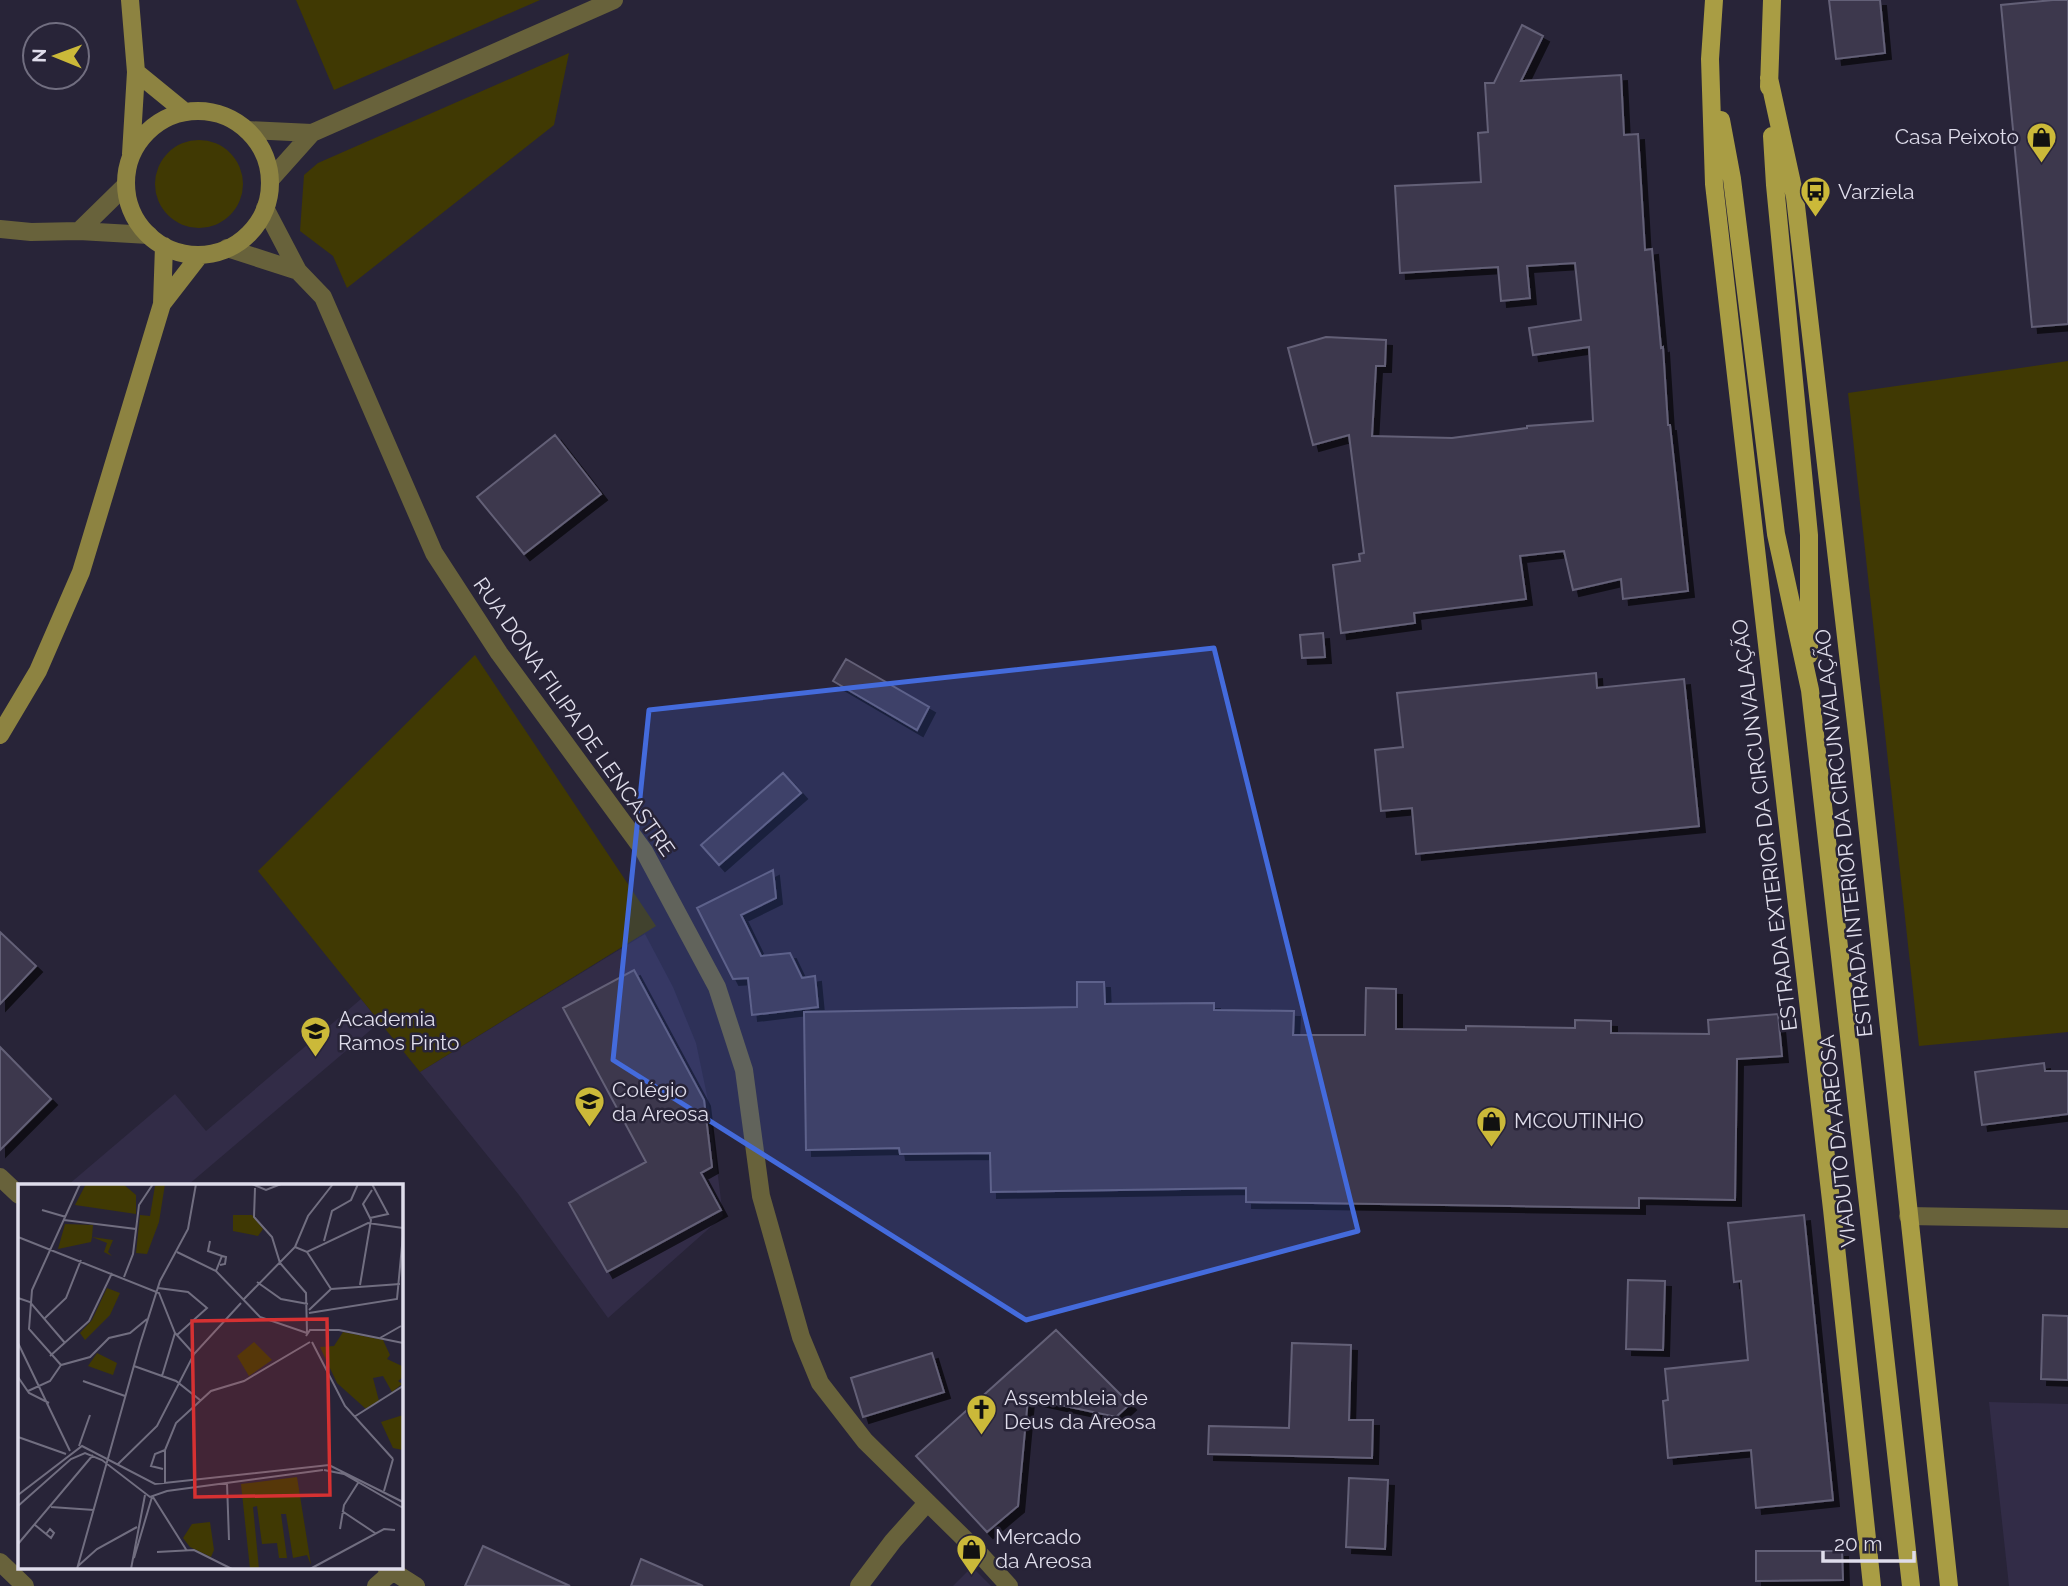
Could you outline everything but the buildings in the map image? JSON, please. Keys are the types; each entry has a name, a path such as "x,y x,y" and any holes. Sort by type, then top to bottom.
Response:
{"main road":[{"name":"ESTRADA EXTERIOR DA CIRCUNVALAÇÃO","path":"1714,0 1710,58 1714,184 1832,1209 1872,1586"},
{"name":"ESTRADA INTERIOR DA CIRCUNVALAÇÃO","path":"1772,0 1769,78 1775,185 1809,535 1810,691"},
{"name":"ESTRADA EXTERIOR DA CIRCUNVALAÇÃO","path":"1710,58 1732,180 1776,534 1810,691"},
{"name":"ESTRADA INTERIOR DA CIRCUNVALAÇÃO","path":"1769,78 1795,197 1861,762 1949,1586"},
{"name":"VIADUTO DA AREOSA","path":"1810,691 1911,1586"}],"street":[{"path":"130,0 136,72 131,157 126,185 129,204 137,221 149,235 164,246 181,253 200,255 227,248 243,238 256,225 265,208 270,180 259,145 247,130 218,114 185,112 167,118 139,141 131,157"},
{"path":"270,180 312,133 614,0"},
{"path":"136,72 185,112"},
{"path":"247,130 312,133"},
{"path":"79,231 126,185"},
{"name":"RUA DONA FILIPA DE LENCASTRE","path":"265,208 298,271 323,297 434,553 499,653 644,851 717,986 744,1070 761,1196 802,1337 820,1383 865,1441 1009,1586"},
{"path":"0,229 149,235"},
{"path":"0,736 38,671 81,572 162,304 164,246"},
{"name":"RUA DONA FILIPA DE LENCASTRE","path":"227,248 298,271"},
{"path":"162,304 200,255"},
{"path":"0,1177 18,1194"},
{"path":"1908,1216 2068,1219"},
{"path":"859,1586 893,1541 927,1503"},
{"path":"0,1562 25,1586"},
{"path":"376,1586 389,1569 416,1586"}],"highlighted area":[{"path":"1214,648 1358,1231 1026,1320 613,1060 649,710"}],"shaded area":[{"path":"296,0 540,0 334,90"},
{"path":"569,53 554,125 347,288 333,256 300,231 304,175 318,163"},
{"path":"199,140 224,147 236,159 243,184 236,209 224,221 199,228 174,221 162,209 155,184 162,159 174,147"},
{"path":"2068,361 2068,1032 1919,1046 1848,393"},
{"path":"475,655 656,926 420,1072 258,871"},
{"name":"Colégio da Areosa","path":"645,934 673,987 696,1043 709,1105 723,1216 608,1318 519,1195 420,1072"},
{"name":"Academia Ramos Pinto","path":"361,999 380,1022 189,1184 69,1184 175,1094 206,1131"},
{"path":"1989,1402 2068,1404 2068,1586 2009,1586"},
{"name":"Mercado da Areosa","path":"972,1567 991,1586 953,1586"}],"place":[{"name":"Casa Peixoto","path":"2042,164"},
{"name":"Varziela","path":"1815,219"},
{"name":"Academia Ramos Pinto","path":"315,1058"},
{"name":"Colégio da Areosa","path":"589,1129"},
{"name":"MCOUTINHO","path":"1491,1148"},
{"name":"Assembleia de Deus da Areosa","path":"981,1437"},
{"name":"Mercado da Areosa","path":"972,1576"}]}
